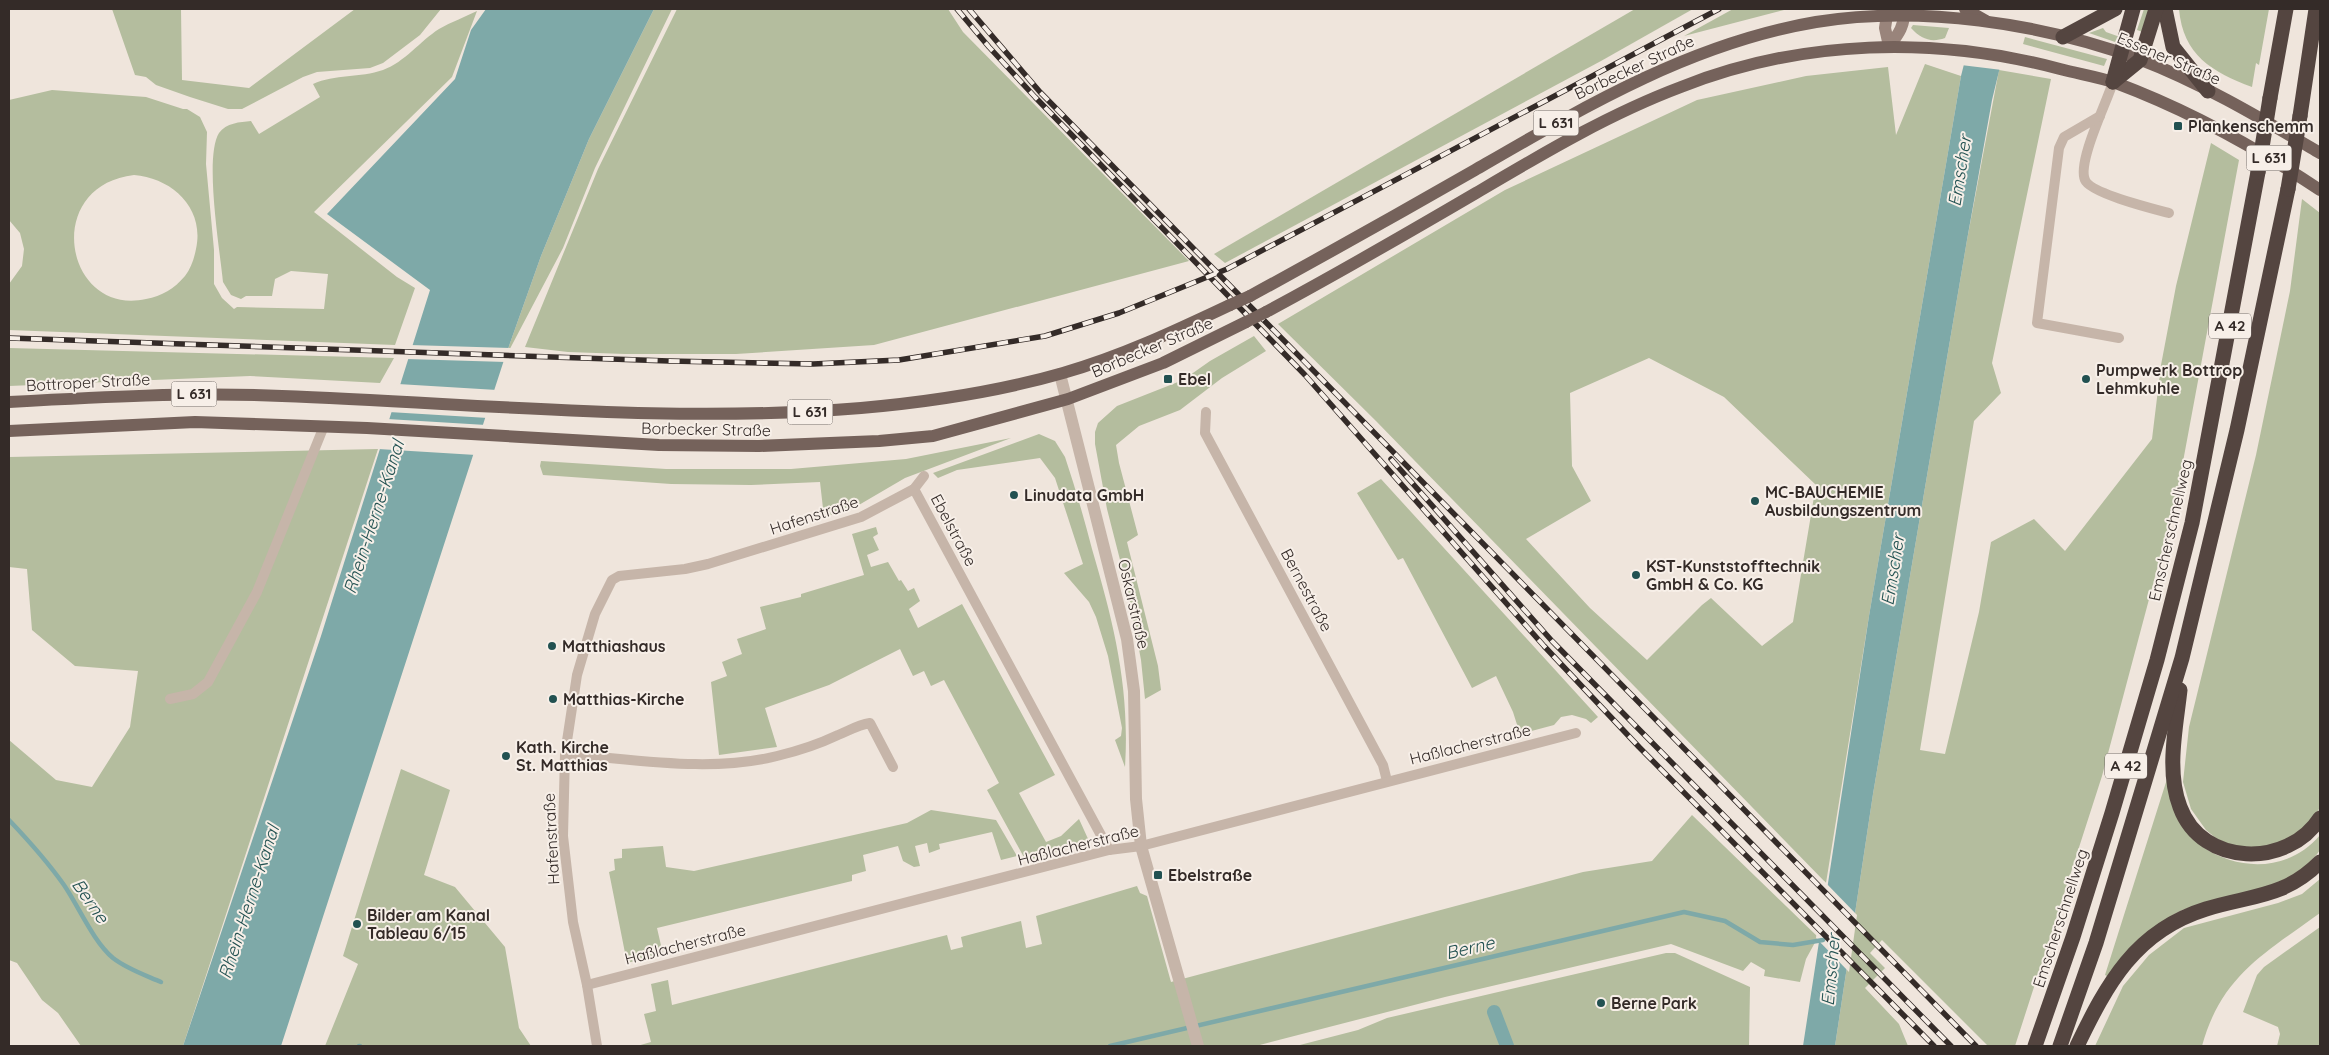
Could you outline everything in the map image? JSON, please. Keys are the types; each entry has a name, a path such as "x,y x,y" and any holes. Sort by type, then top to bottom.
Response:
{"highway":[{"path":"2063,37 2115,9"},
{"path":"2113,82 2133,9"},
{"path":"2113,82 2140,60 2156,9"},
{"path":"2165,9 2173,47 2208,91"},
{"path":"2280,40 2281,9"},
{"name":"Emscherschnellweg","path":"2035,1046 2073,937 2112,813 2157,660 2192,523 2258,172 2286,9"},
{"name":"A 42","path":"2060,1046 2099,934 2182,658 2237,430 2288,189 2316,9"},
{"path":"2182,658 2173,765 2174,789 2180,809 2196,831 2205,839 2228,852 2257,855 2272,853 2290,846 2315,827 2320,818"},
{"path":"2077,1046 2102,995 2131,955 2149,939 2184,918 2206,909 2277,892 2305,877 2320,862"}],"main road":[{"path":"1816,22 1846,9"},
{"path":"1965,9 1990,23"},
{"path":"1886,12 1889,46"},
{"name":"Borbecker Straße","path":"379,400 551,411 659,415 755,415 920,403 1060,374 1140,348 1250,296 1350,242 1598,100 1661,70 1735,42 1816,22 1886,12"},
{"name":"Essener Straße","path":"1886,12 1904,12 2025,28 2120,53 2140,60 2208,91 2320,154"},
{"path":"1889,46 1900,33 1904,12"},
{"name":"Borbecker Straße","path":"324,426 659,445 759,446 879,441 933,436 1068,399 1163,363 1266,312 1351,266 1593,127 1678,87 1772,58 1842,49 1889,46"},
{"name":"L 631","path":"1889,46 1945,49 2017,58 2113,82 2217,130 2270,158 2320,190"},
{"name":"Bottroper Straße","path":"9,402 182,393 379,400"},
{"name":"L 631","path":"9,431 194,422 324,426"}],"street":[{"path":"2113,82 2089,143 2084,170 2085,181 2092,187 2108,194 2169,213"},
{"path":"2100,116 2064,137 2059,148 2037,324 2119,338"},
{"name":"Oskarstraße","path":"1060,374 1068,399 1127,640 1134,691 1136,799 1140,846"},
{"name":"Bernestraße","path":"1206,412 1205,432 1384,765 1387,781"},
{"path":"170,699 193,694 208,682 257,592 324,426"},
{"name":"Hafenstraße","path":"596,1046 587,985 573,922 563,836 566,754 577,675 586,637 600,599 612,580 619,576 685,569 708,564 861,517 914,489 924,476"},
{"name":"Ebelstraße","path":"914,489 1109,850"},
{"path":"566,754 698,764 742,762 777,756 810,747 859,724 870,723 893,767"},
{"name":"Haßlacherstraße","path":"587,985 1109,850 1140,846 1576,733"},
{"path":"1140,846 1198,1046"}],"green space":[{"path":"112,9 181,9 182,80 249,88 355,9 441,9 420,35 383,63 370,68 317,72 303,77 242,109 228,109 156,85 146,77 135,75"},
{"path":"654,9 672,9 595,168 563,248 504,360 541,256 589,139"},
{"path":"677,9 948,9 963,32 1189,261 874,345 736,354 625,354 568,352 525,347 598,169"},
{"path":"1635,9 1693,9 1601,61 1225,263 1214,254"},
{"path":"1733,9 1788,9 1684,36"},
{"path":"2144,9 2150,9 2145,33 2137,30"},
{"path":"2179,9 2269,9 2259,65 2256,63 2252,87 2224,75 2202,60 2186,38"},
{"path":"477,11 452,77 314,212 397,277 415,288 395,345 9,330 9,284 22,266 24,249 20,233 9,220 9,100 52,90 146,97 187,109 200,117 207,132 206,164 214,250 214,284 222,298 234,309 237,307 324,309 328,274 291,271 275,279 272,296 246,296 241,299 231,295 223,282 216,228 213,183 215,145 219,133 229,125 251,121 259,134 320,97 313,84 330,79 383,70 405,57 439,29","holes":["134,175 148,177 173,189 190,208 197,234 195,253 191,267 185,276 177,285 167,291 146,299 118,299 97,289 82,271 75,248 76,224 85,202 104,184"]},
{"path":"1913,25 1949,28 1945,38 1931,40 1915,32 1911,28"},
{"path":"2103,28 2106,32 2120,37 2118,43 2089,33"},
{"path":"2025,37 2107,59 2104,66 2023,44"},
{"path":"1925,64 1961,76 1869,616 1826,883 1376,421 1278,324 1505,190 1697,100 1806,76 1888,67 1896,135","holes":["1649,358 1724,397 1816,485 1793,622 1762,646 1711,598 1647,660 1590,608 1526,539 1591,501 1572,466 1570,393"]},
{"path":"1999,70 2051,79 1992,363 2001,393 1974,421 1920,750 1945,754 1979,612 1991,542 2034,519 2065,551 2152,439 2161,365 2176,286 2211,143 2239,160 2177,494 2102,776 2015,1046 1988,1046 1882,940 1870,953 1885,968 1865,988 1899,1024 1908,1046 1835,1046 1873,794 1967,240"},
{"path":"2302,199 2320,213 2320,807 2312,822 2282,845 2243,850 2217,839 2206,830 2191,809 2183,782 2189,727 2256,455 2290,291"},
{"path":"1254,336 1266,351 1222,378 1180,410 1139,426 1116,445 1138,535 1127,542 1158,666 1161,690 1145,699 1141,660 1128,591 1107,509 1095,444 1095,432 1098,423 1117,406 1183,380 1210,361"},
{"path":"9,348 394,358 380,383 250,376 9,386"},
{"path":"1039,434 1055,441 1065,457 1083,514 1107,604 1123,683 1126,738 1125,767 1115,740 1121,736 1122,728 1108,656 1096,617 1089,602 1064,573 1083,564 1055,478 1040,458 957,470 938,478 933,473"},
{"path":"1011,438 905,478 852,509 824,517 820,482 751,485 671,484 543,475 540,466 541,461 666,469 791,469 906,459"},
{"path":"378,449 183,1046 81,1046 58,1013 42,1000 17,963 9,960 9,740 56,780 92,787 130,727 138,671 75,666 32,630 27,569 9,567 9,457"},
{"path":"1381,479 1598,717 1591,723 1586,719 1572,715 1561,717 1554,725 1520,734 1513,712 1496,676 1472,688 1403,558 1398,560 1357,493"},
{"path":"876,527 878,534 873,537 879,550 867,555 871,567 888,562 899,581 901,580 908,591 914,588 920,601 909,609 918,628 962,604 1055,775 1019,793 1046,842 1061,836 1079,819 1089,841 1026,861 987,790 999,783 944,680 931,686 924,671 913,676 900,649 829,685 765,708 777,747 719,755 711,682 727,676 722,662 742,654 737,639 766,629 760,607 801,597 801,594 864,575 852,534"},
{"path":"401,769 450,790 424,875 455,887 505,947 519,1028 531,1046 325,1046 358,964 343,956"},
{"path":"2167,779 2203,847 2217,855 2248,864 2280,861 2294,856 2308,847 2320,835 2320,850 2308,864 2293,875 2276,883 2238,896 2182,910 2171,916 2142,940 2107,976 2105,975"},
{"path":"931,810 996,820 1017,856 1001,860 992,832 939,844 940,849 929,853 927,843 915,846 920,866 914,867 903,861 898,846 863,855 866,871 852,875 852,881 657,928 663,954 627,963 609,872 615,870 614,859 622,858 622,849 663,846 666,867 694,871 907,823"},
{"path":"1692,815 1818,937 1806,959 1800,982 1764,976 1765,970 1751,962 1743,971 1671,944 1445,997 1256,1046 637,1046 651,1042 644,1014 656,1011 651,984 668,980 672,1005 947,935 951,950 963,947 961,937 1021,921 1026,948 1042,944 1036,916 1137,886 1140,893 1147,896 1171,982 1583,872 1652,861"},
{"path":"2320,879 2320,913 2264,954 2233,984 2210,1022 2202,1046 2095,1046 2123,986 2149,955 2184,928 2278,903 2302,894"},
{"path":"2320,927 2320,1046 2277,1046 2280,1034 2278,1027 2243,1012 2257,975 2264,967"},
{"name":"Berne Park","path":"1666,953 1675,953 1750,987 1749,1046 1296,1046 1358,1030 1387,1018"}],"water":[{"name":"Rhein-Herne-Kanal","path":"486,9 654,9 589,139 541,256 504,360 281,1046 183,1046 321,636 430,290 327,214 455,79 471,30"},
{"name":"Emscher","path":"1978,9 2014,9 1992,100 1967,240 1873,794 1835,1046 1803,1046 1869,616 1961,76"}],"pier":[{"path":"1975,9 2017,9 2002,70 1961,65"},
{"path":"410,345 511,348 506,362 406,359"},
{"path":"398,384 497,390 488,418 389,412"},
{"path":"387,419 486,425 476,455 378,449"},
{"path":"1824,881 1857,915 1849,972 1816,938"}],"waterway":[{"name":"Berne","path":"9,820 58,876 99,943 106,951 113,958 136,972 161,982"},
{"name":"Berne","path":"1110,1046 1684,912 1725,921 1760,942 1793,945 1823,940"},
{"path":"1494,1012 1507,1046"}],"railway":[{"path":"957,9 1035,97 1305,375 1544,646 1639,747 1934,1046"},
{"path":"969,9 1040,92 1976,1046"},
{"path":"9,338 669,361 813,364 899,360 1045,336 1119,313 1227,269 1719,9"},
{"path":"1391,459 1552,641 1951,1046"}],"place":[{"name":"Plankenschemm","path":"2178,126"},
{"name":"Ebel","path":"1168,379"},
{"name":"Pumpwerk Bottrop Lehmkuhle","path":"2086,379"},
{"name":"Linudata GmbH","path":"1014,495"},
{"name":"MC-BAUCHEMIE Ausbildungszentrum","path":"1755,501"},
{"name":"KST-Kunststofftechnik GmbH & Co. KG","path":"1636,575"},
{"name":"Matthiashaus","path":"552,646"},
{"name":"Matthias-Kirche","path":"553,699"},
{"name":"Kath. Kirche St. Matthias","path":"506,756"},
{"name":"Ebelstraße","path":"1158,875"},
{"name":"Bilder am Kanal Tableau 6/15","path":"357,924"},
{"name":"Berne Park","path":"1601,1003"}]}
